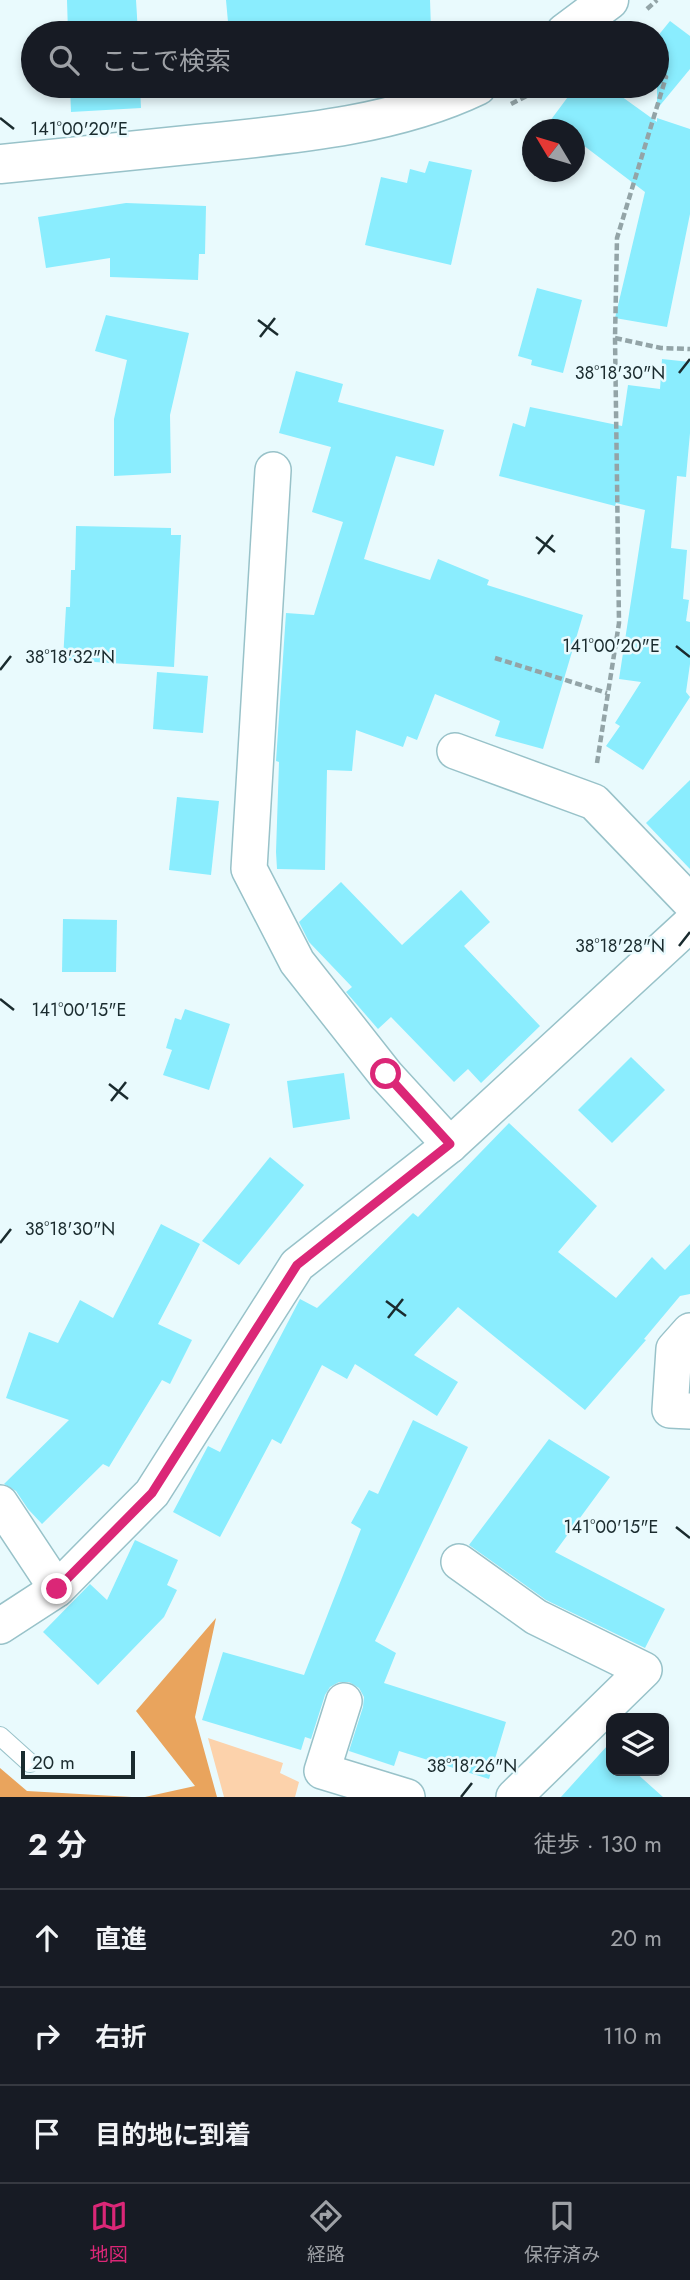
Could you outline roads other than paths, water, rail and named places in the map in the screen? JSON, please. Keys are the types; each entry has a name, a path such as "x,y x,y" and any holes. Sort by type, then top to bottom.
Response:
{"street":[{"path":"581,21 609,0"},
{"path":"0,164 266,137 352,124 452,98"},
{"path":"273,470 249,869 297,962 386,1074 450,1144"},
{"path":"456,751 594,802 690,902"},
{"path":"0,1626 57,1589 152,1493 297,1265 450,1144 690,924"},
{"path":"690,1331 674,1349 670,1410 690,1411"},
{"path":"0,1503 57,1589"},
{"path":"458,1562 536,1617 643,1670 514,1797"},
{"path":"344,1701 322,1770 407,1797"}],"lane":[{"path":"0,1736 30,1763"}]}
